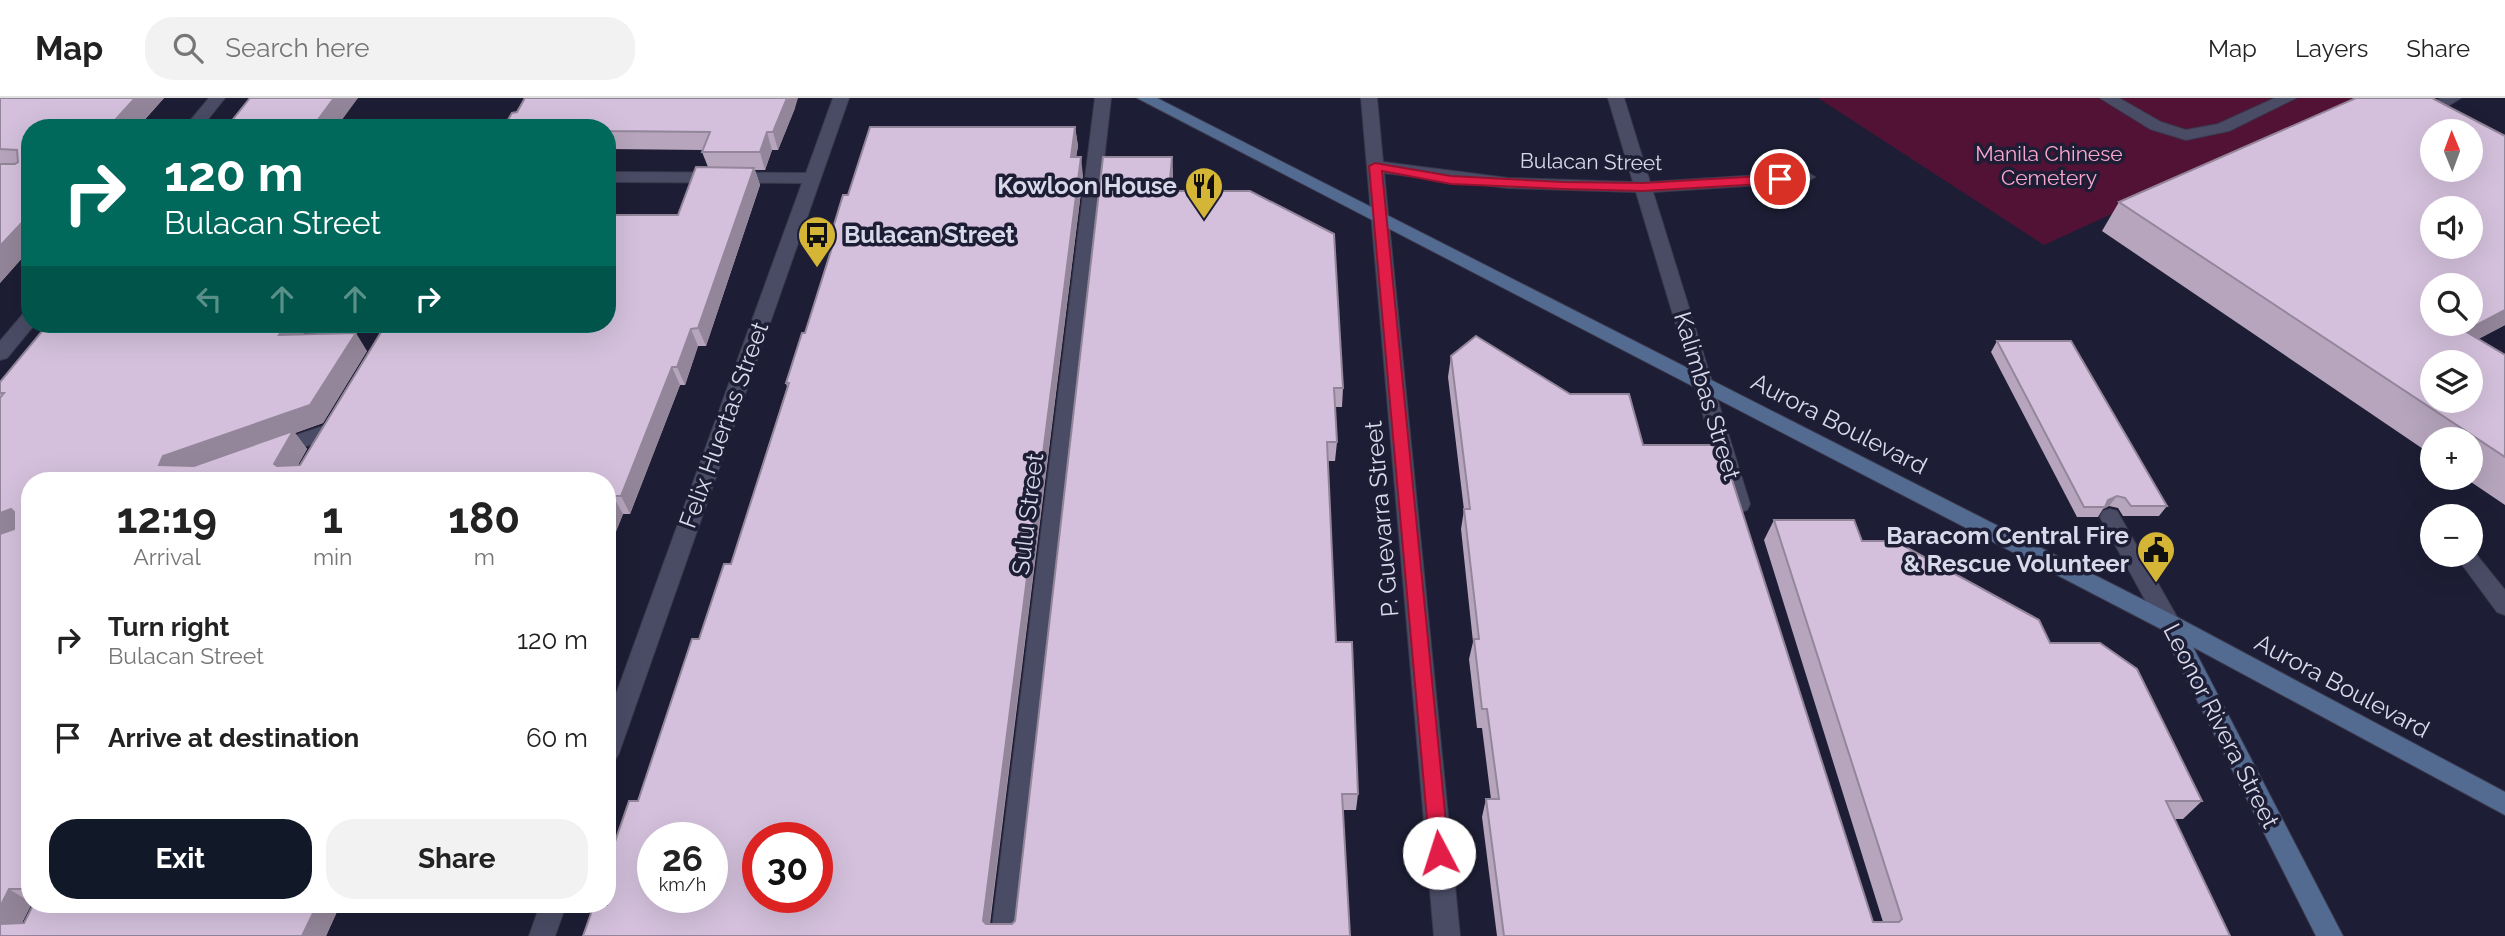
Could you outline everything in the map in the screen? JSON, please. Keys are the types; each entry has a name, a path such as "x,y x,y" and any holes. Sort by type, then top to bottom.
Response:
{"main road":[{"name":"Aurora Boulevard","path":"1145,98 2169,623 2505,804"},
{"name":"Leonor Rivera Street","path":"2169,623 2330,936"}],"street":[{"path":"199,119 216,98"},
{"name":"Felix Huertas Street","path":"616,728 841,98"},
{"name":"Sulu Street","path":"1004,936 1103,98"},
{"name":"P. Guevarra Street","path":"1369,98 1447,936"},
{"name":"Kalimbas Street","path":"1616,98 1748,530"},
{"path":"2108,98 2169,131 2187,136 2204,134 2288,98"},
{"path":"2443,119 2428,111 2453,98"},
{"name":"Bulacan Street","path":"1375,166 1451,180 1643,187 1807,177"},
{"path":"616,177 813,178"},
{"path":"0,353 21,328"},
{"path":"259,455 335,424 313,461"},
{"name":"Leonor Rivera Street","path":"2110,517 2169,623"},
{"path":"2475,567 2505,606"},
{"path":"542,936 550,913"}],"green space":[{"name":"Manila Chinese Cemetery","path":"1818,98 2364,98 2044,245"}],"building":[{"path":"0,98 135,98 116,119 21,119 21,224 0,246 0,164 18,162 17,150 0,149"},
{"path":"250,98 334,98 319,119 233,119"},
{"path":"525,98 787,98 773,132 767,132 760,152 702,152 710,132 616,131 616,119 508,119 512,113 517,112"},
{"path":"2356,98 2432,98 2472,119 2420,119 2420,182 2483,182 2483,125 2505,136 2505,310 2483,322 2483,273 2420,273 2420,336 2473,336 2505,355 2505,457 2483,442 2483,427 2460,427 2438,413 2483,413 2483,350 2420,350 2420,401 2119,202"},
{"path":"870,127 1075,127 1071,157 1081,157 983,921 986,924 1012,924 1015,921 1103,157 1172,157 1169,191 1250,191 1334,234 1343,388 1334,388 1337,442 1327,442 1336,642 1352,642 1358,794 1342,794 1350,936 583,936 591,913 616,913 616,839 629,801 638,801 692,639 699,639 724,564 731,564 789,383 786,383 835,238 830,238 843,195 848,195"},
{"path":"696,167 754,168 698,328 691,329 677,367 672,367 621,496 616,496 616,472 21,472 21,889 9,889 0,907 0,534 14,529 14,512 11,509 0,513 0,398 4,393 0,393 0,382 41,333 356,333 310,405 163,456 159,465 194,466 293,431 274,464 300,465 381,333 616,333 616,215 678,215"},
{"path":"1476,336 1570,394 1629,394 1643,445 1721,445 1873,922 1899,922 1902,919 1774,520 1854,520 1862,541 1895,541 2039,620 2050,643 2100,643 2137,669 2202,801 2166,801 2230,936 1504,936 1486,799 1499,799 1487,709 1482,709 1474,639 1479,639 1464,509 1470,509 1451,356"},
{"path":"1997,341 2071,341 2167,506 2131,506 2125,498 2117,496 2108,500 2105,507 2084,507"},
{"path":"29,913 313,913 302,936 0,936 0,924 24,923"}],"place":[{"name":"Kowloon House","path":"1204,220"},
{"name":"Bulacan Street","path":"817,269"},
{"name":"Baracom Central Fire & Rescue Volunteer","path":"2156,584"}],"route":[{"path":"1439,853 1375,166 1451,180 1563,186 1643,187 1780,179"}]}
